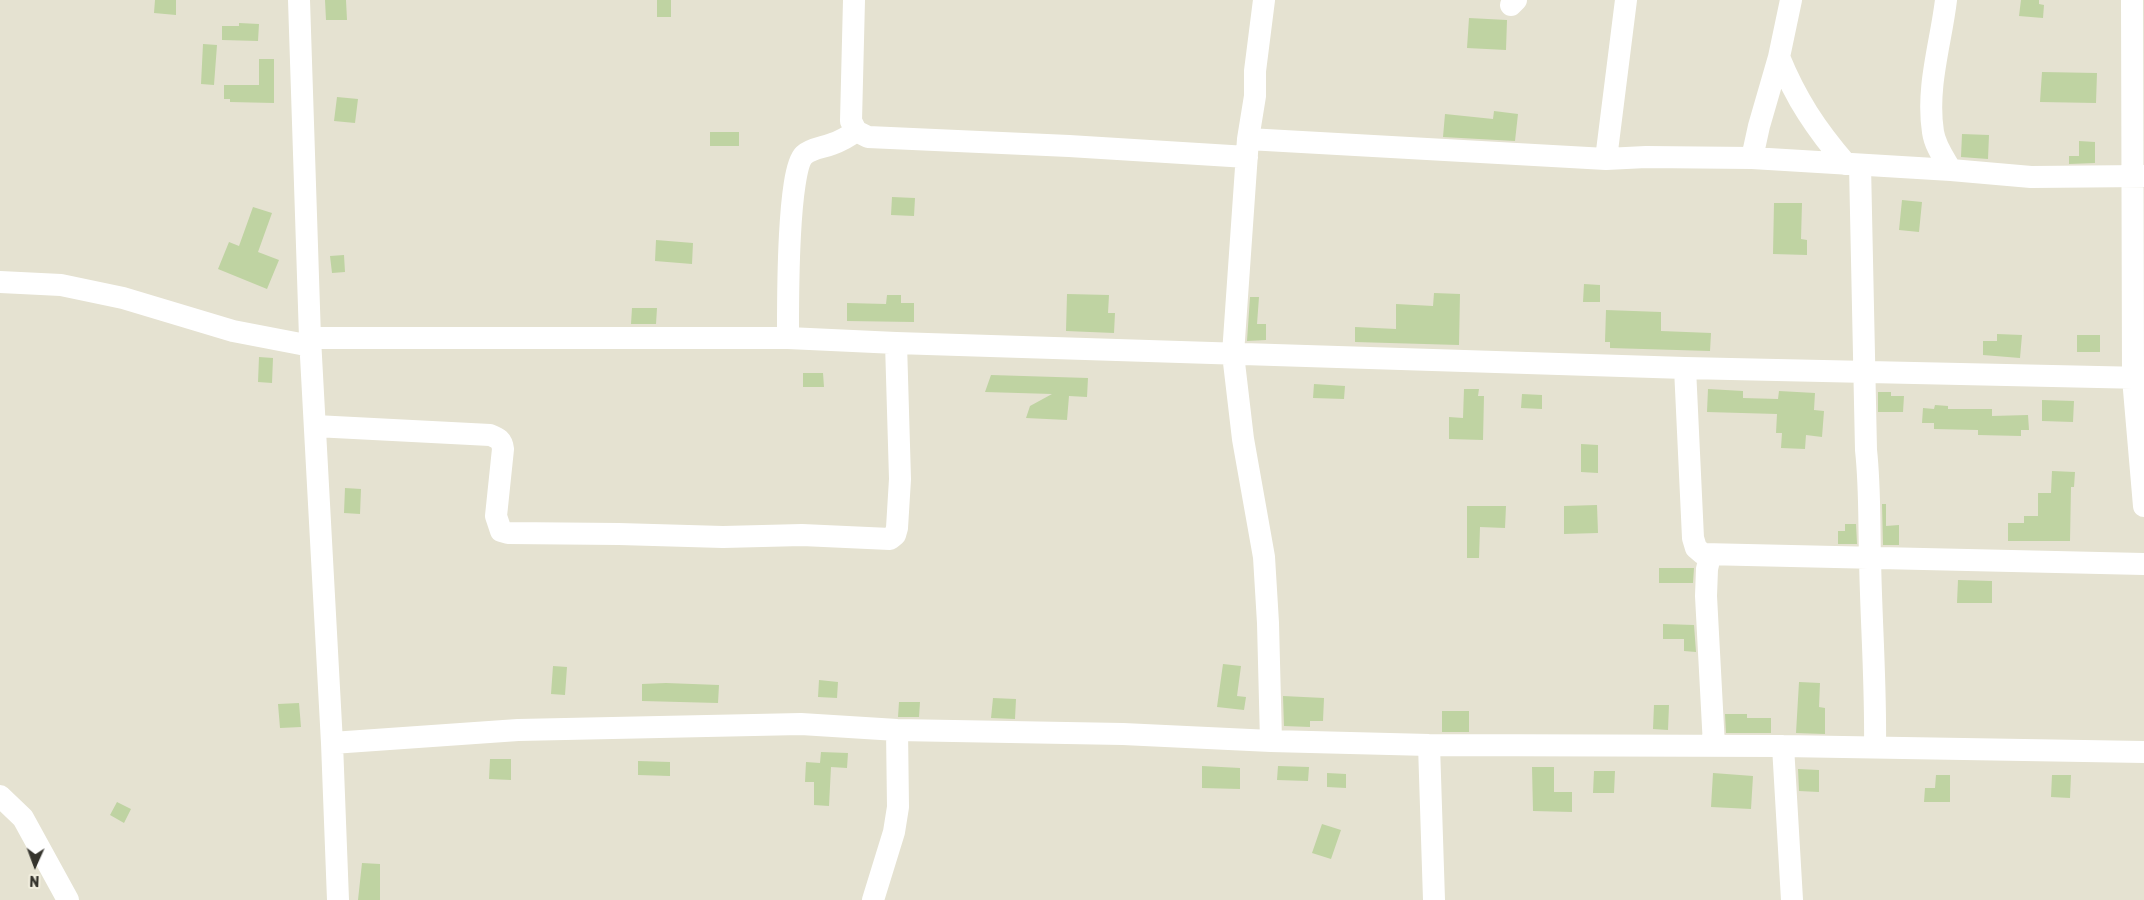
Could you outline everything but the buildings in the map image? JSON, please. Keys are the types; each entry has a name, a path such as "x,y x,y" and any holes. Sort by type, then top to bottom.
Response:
{"street":[{"path":"299,0 310,342 332,743 338,900"},
{"path":"854,0 851,121 856,131 868,137 1055,145 1248,148 1606,159 1646,157 1752,158 1951,170 2031,177 2139,176"},
{"path":"1264,0 1248,148 1233,354 1244,439 1264,557 1271,741"},
{"path":"1606,159 1626,0"},
{"path":"1752,158 1759,126 1779,57 1791,0"},
{"path":"1946,0 1935,59 1932,114 1933,133 1938,148 1951,170"},
{"path":"2132,0 2139,176 2139,378 2144,506"},
{"path":"1779,57 1801,105 1813,124 1853,165 1865,371 1875,674 1875,747"},
{"path":"788,338 791,210 800,163 802,157 810,150 832,144 856,131"},
{"path":"0,282 61,285 123,298 233,331 310,342 788,338 1685,368 2139,378"},
{"path":"315,426 490,435 499,439 502,442 503,449 496,516 501,531 508,534 619,534 723,537 802,536 890,539 895,536 897,528 900,479 896,343"},
{"path":"1685,368 1693,538 1696,548 1703,554 1710,556 1870,557 2144,564"},
{"path":"1710,556 1707,568 1706,596 1714,746"},
{"path":"332,743 518,730 801,724 897,730 1123,734 1271,741 1429,745 1783,746 2144,752"},
{"path":"873,900 894,832 898,807 897,730"},
{"path":"1429,745 1434,900"},
{"path":"1783,746 1792,900"},
{"path":"0,796 23,818 68,900"}]}
